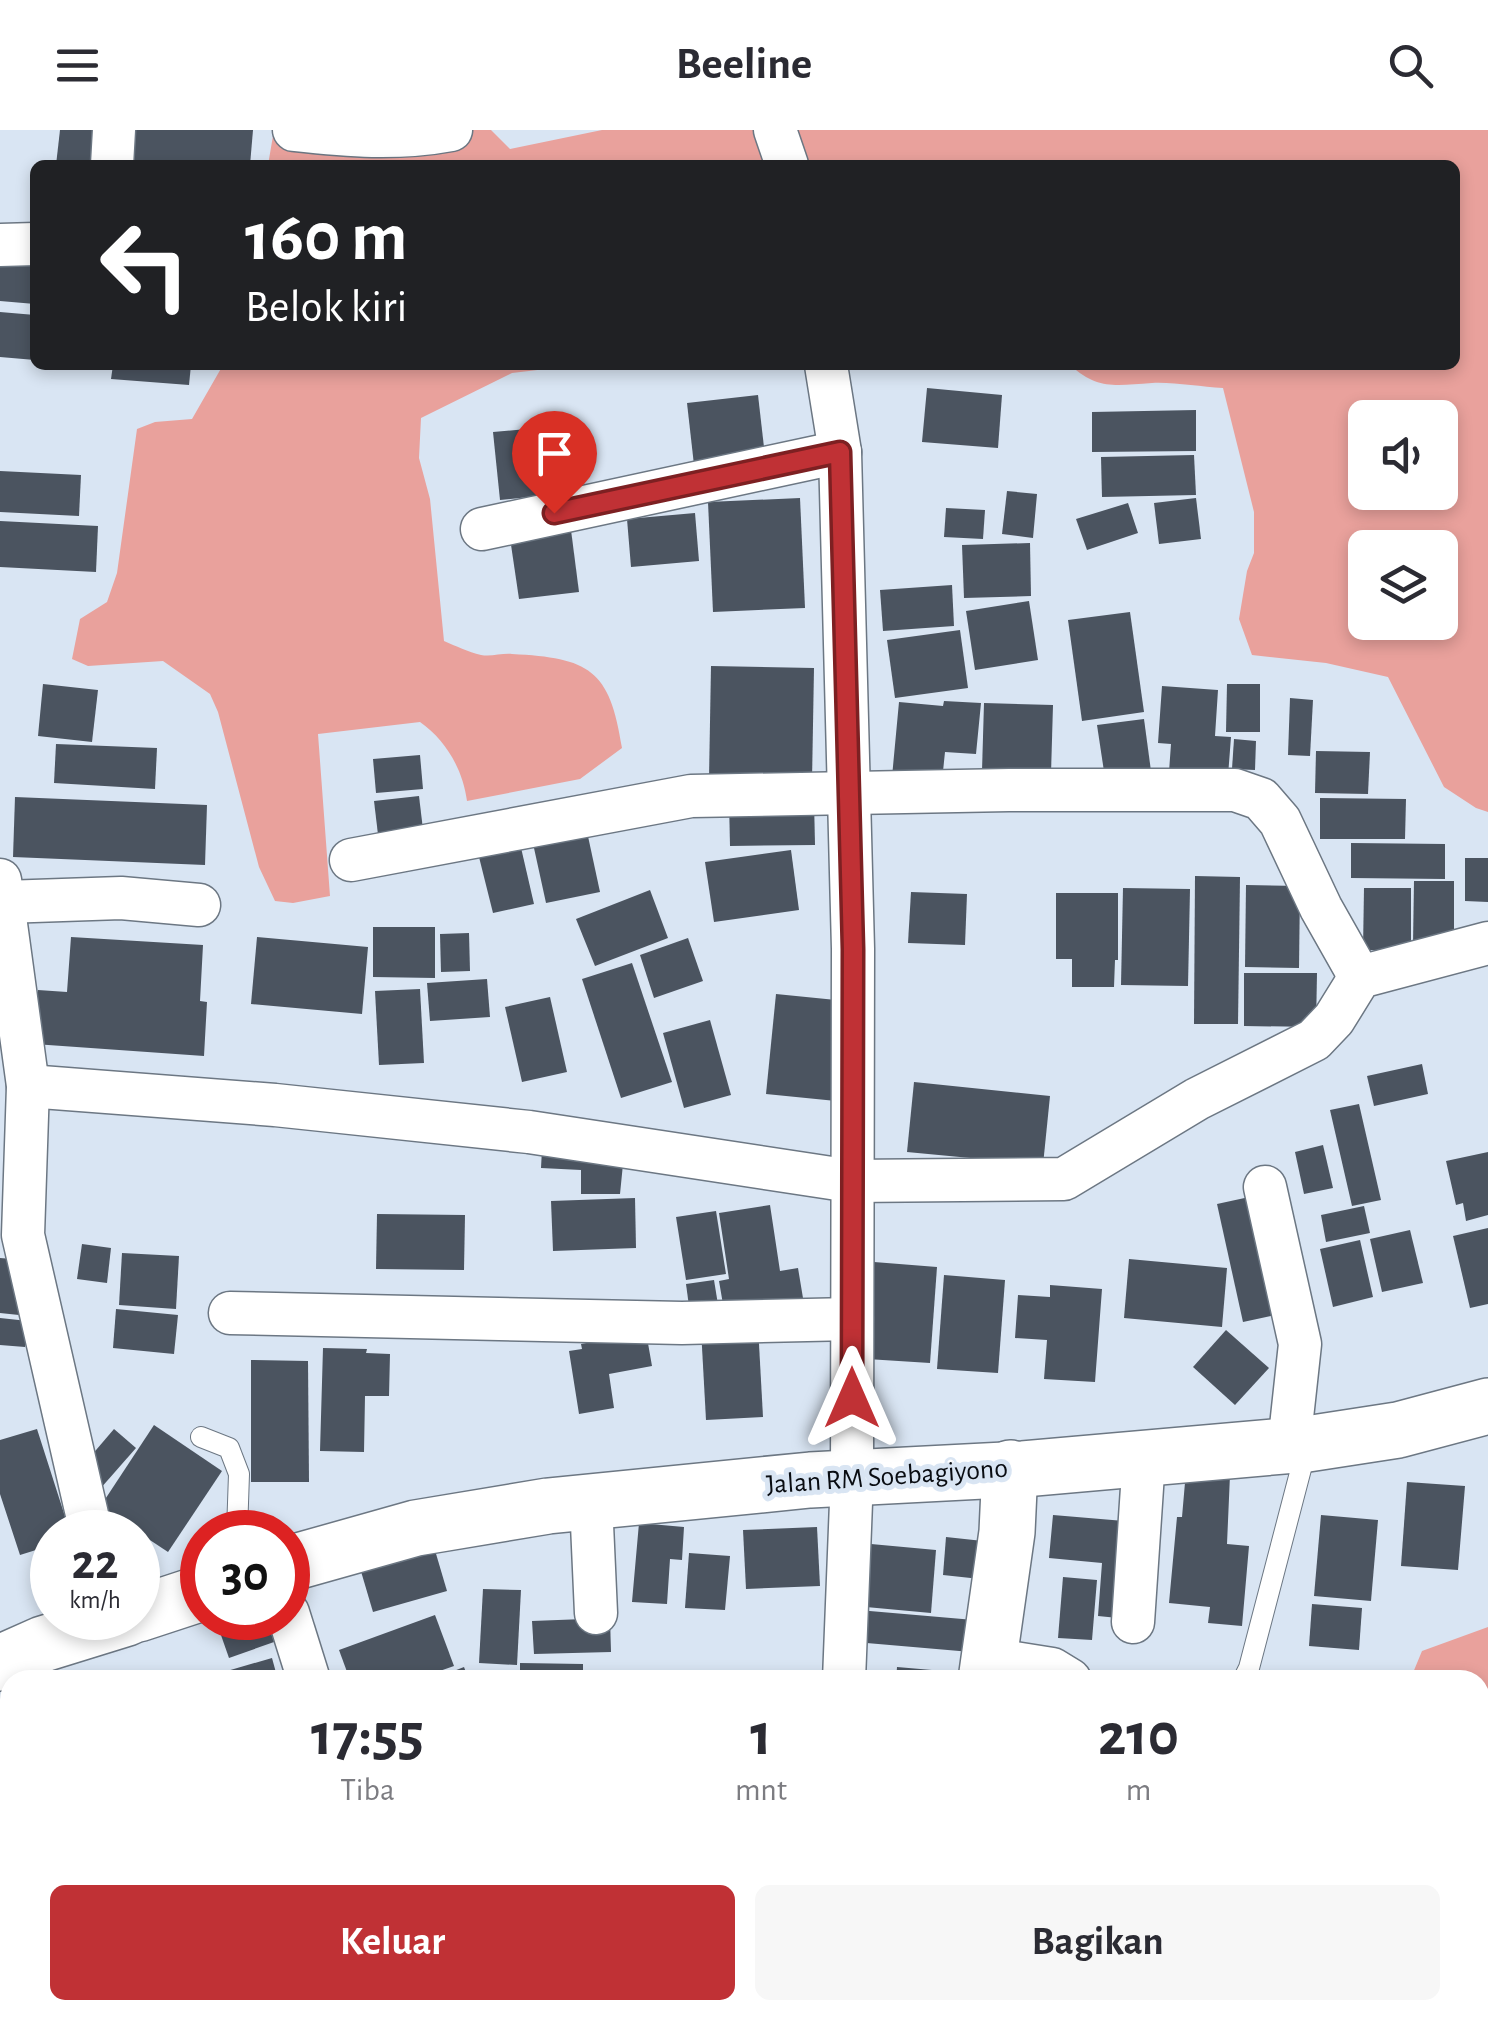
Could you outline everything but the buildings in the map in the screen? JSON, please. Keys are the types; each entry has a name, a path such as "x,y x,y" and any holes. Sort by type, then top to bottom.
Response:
{"main road":[{"name":"Jalan RM Soebagiyono","path":"310,1558 416,1528 591,1502 852,1477 1298,1445 1398,1430 1488,1406"},
{"path":"987,1670 1006,1532 1010,1468"},
{"path":"0,1662 55,1640"}],"street":[{"path":"112,160 114,130"},
{"path":"294,130 360,138 414,137 451,130"},
{"path":"775,130 785,160"},
{"path":"0,246 30,244"},
{"path":"827,370 840,452 853,949 852,1477 844,1670"},
{"path":"482,528 840,452"},
{"path":"351,860 691,796 1235,790 1262,799 1280,821 1321,908 1360,977"},
{"path":"86,1510 23,1234 28,1086 2,891 200,905"},
{"path":"28,1086 275,1105 529,1132 850,1182 1064,1178 1197,1099 1314,1040 1334,1020 1360,977 1488,943"},
{"path":"1264,1187 1300,1344 1298,1445"},
{"path":"230,1313 682,1323 852,1318"},
{"path":"1134,1622 1144,1458"},
{"path":"591,1502 596,1613"},
{"path":"296,1640 306,1670"},
{"path":"987,1670 1054,1670"}],"lane":[{"path":"201,1437 229,1448 239,1474 238,1510"},
{"path":"1248,1670 1298,1445"}],"shaded area":[{"path":"274,130 491,130 510,149 602,130 1488,130 1488,812 1444,787 1388,677 1326,663 1252,655 1239,619 1254,553 1254,512 1223,388 1161,383 1109,385 1076,370 1460,370 1460,160 269,160"},
{"path":"220,370 538,370 512,373 421,418 419,458 430,499 444,641 481,655 560,659 591,673 611,701 622,748 580,779 467,801 452,757 420,722 318,734 330,896 293,903 275,901 259,867 210,694 163,661 88,666 72,659 80,619 107,602 117,573 137,429 155,422 192,419"},
{"path":"1488,1627 1488,1670 1414,1670 1422,1651"}],"route":[{"path":"554,513 840,452 853,949 852,1398"}]}
